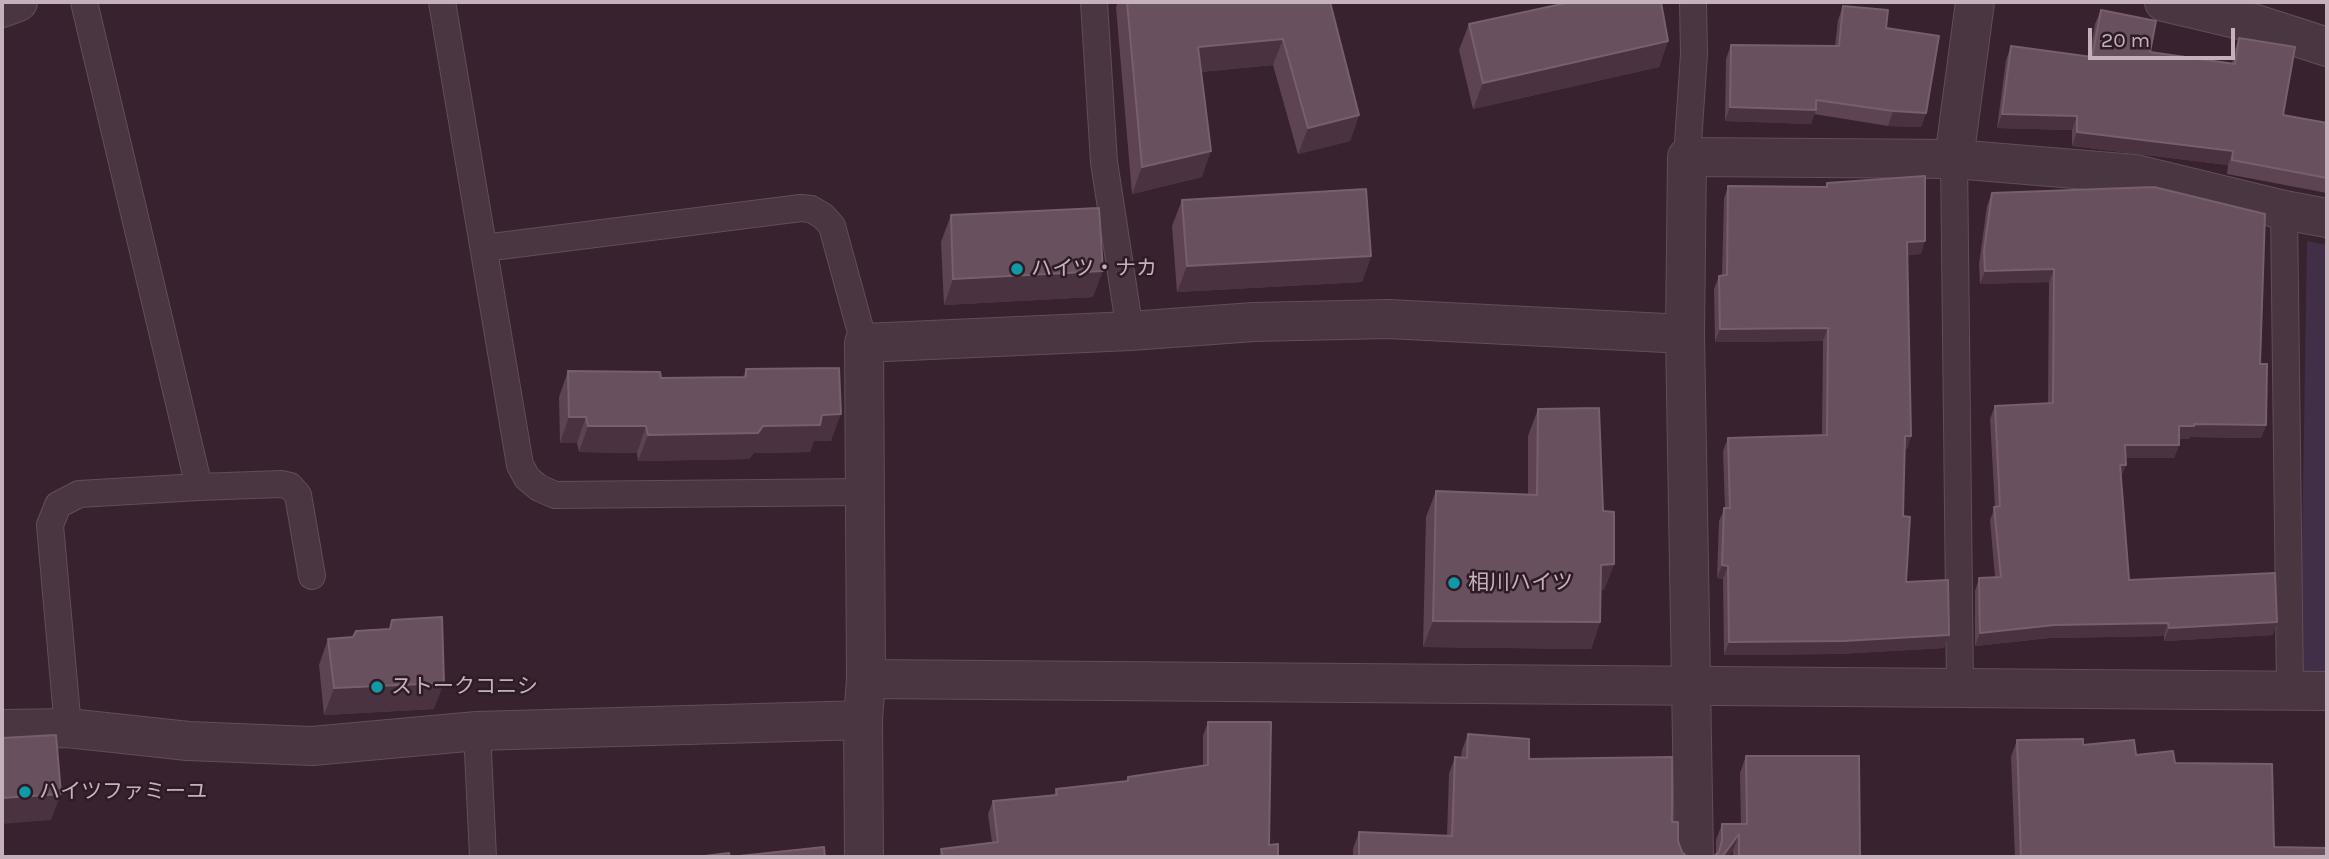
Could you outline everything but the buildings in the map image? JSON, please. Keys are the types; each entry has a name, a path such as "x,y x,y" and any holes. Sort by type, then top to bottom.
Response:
{"street":[{"path":"2,8 18,2"},
{"path":"1954,159 1975,2"},
{"path":"2164,2 2253,23 2327,47"},
{"path":"1694,857 1685,334 1687,157 1954,159 2135,174 2327,219"},
{"path":"864,857 864,343 1130,331 1254,322 1388,319 1685,334"},
{"path":"866,679 2327,691"},
{"path":"2,729 68,729 188,741 312,746 477,731 863,720"}],"lane":[{"path":"84,2 199,487"},
{"path":"442,2 520,465 527,478 539,488 555,495 864,492"},
{"path":"1094,2 1104,162 1130,331"},
{"path":"1687,157 1694,54 1693,2"},
{"path":"1954,159 1960,687"},
{"path":"484,248 811,209 823,216 832,226 864,343"},
{"path":"2284,210 2290,690"},
{"path":"68,729 50,525 58,505 79,494 199,487 290,486 298,495 313,576"},
{"path":"477,731 483,857"}],"shaded area":[{"path":"2307,241 2327,245 2327,678 2300,678"}],"place":[{"name":"ハイツ・ナカ","path":"1017,269"},
{"name":"相川ハイツ","path":"1454,583"},
{"name":"ストークコニシ","path":"377,687"},
{"name":"ハイツファミーユ","path":"25,792"}]}
